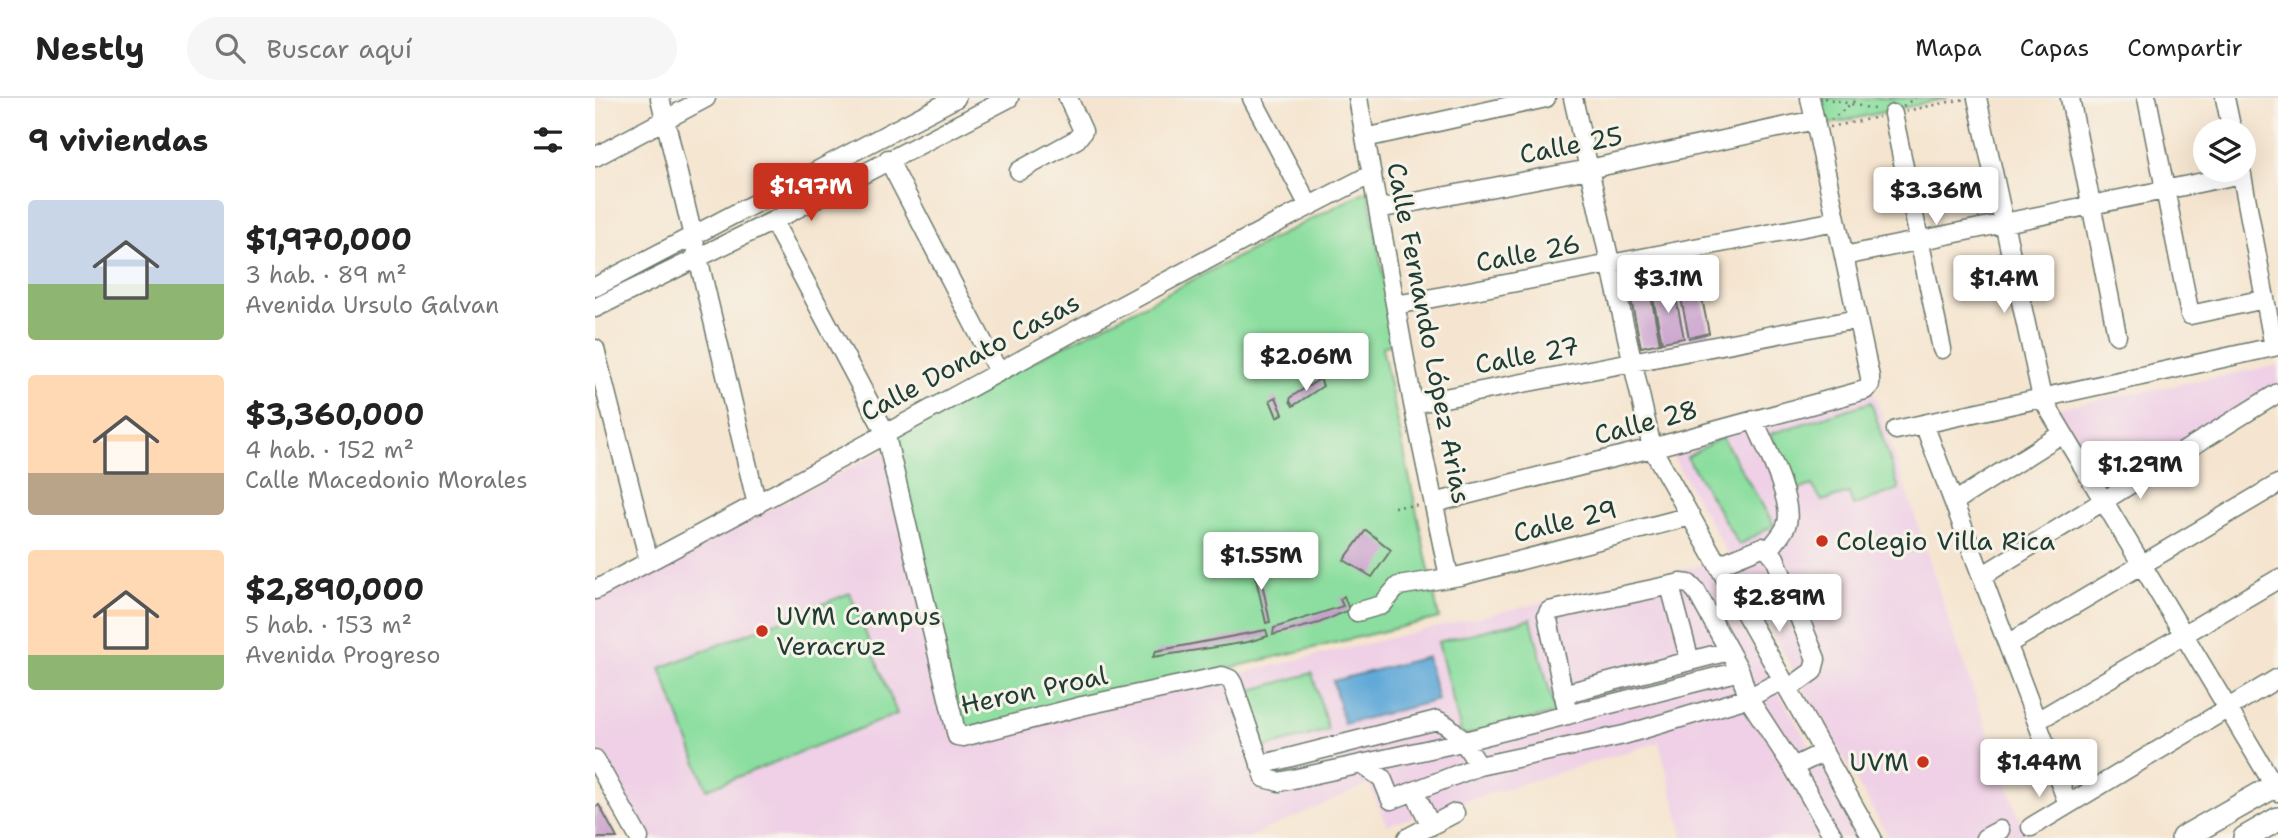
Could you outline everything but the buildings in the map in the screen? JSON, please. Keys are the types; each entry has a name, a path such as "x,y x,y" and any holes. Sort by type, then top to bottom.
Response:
{"main road":[{"path":"2183,838 2277,787"},
{"path":"2245,838 2278,819"}],"street":[{"path":"660,98 757,505"},
{"path":"595,157 706,98"},
{"path":"595,287 956,98"},
{"path":"595,309 773,221 1009,98"},
{"path":"1019,171 1077,139 1083,131 1068,98"},
{"path":"1252,98 1309,206"},
{"name":"Calle Fernando López Arias","path":"1358,98 1413,404 1448,572 1453,576"},
{"path":"1365,138 1546,98"},
{"path":"1573,98 1652,448 1872,838"},
{"path":"1810,98 1857,318"},
{"path":"1977,98 2042,398 2277,787"},
{"path":"2070,98 2117,335"},
{"path":"2147,98 2190,315 2265,299"},
{"path":"2225,98 2229,119"},
{"path":"1893,114 1942,349"},
{"name":"Calle 25","path":"1378,209 1816,125"},
{"path":"888,159 998,371"},
{"name":"Calle Donato Casas","path":"595,590 757,505 998,371 1372,174"},
{"path":"1844,256 2199,182"},
{"path":"1896,430 2276,346 2243,182"},
{"name":"Calle 26","path":"1396,305 1836,220"},
{"path":"773,221 885,432"},
{"name":"Calle 27","path":"1413,404 1857,318"},
{"name":"Calle 28","path":"1434,503 1865,390 1870,385 1870,377 1857,318"},
{"path":"595,349 649,561"},
{"path":"1982,576 2278,393"},
{"path":"1753,420 1786,497 1789,511 1787,526 1769,550"},
{"path":"1924,424 2068,804"},
{"name":"Heron Proal","path":"885,432 957,736 963,737 1081,706 1222,676 1230,679 1233,684 1260,765"},
{"path":"1954,502 2063,433"},
{"path":"2008,644 2278,484"},
{"name":"Calle 29","path":"1357,612 1382,606 1398,586 1453,576 1691,516"},
{"path":"1363,765 1382,778 1391,800 1479,766 1624,736 1748,698 1813,671 1816,659 1775,558 1769,550 1762,547 1718,565"},
{"path":"2037,721 2278,579"},
{"path":"1568,715 1547,615 1549,611 1689,584 1696,591 1740,671 1748,698 1794,767 1834,838"},
{"path":"1670,586 1690,661"},
{"path":"1702,603 1733,591"},
{"path":"1563,694 1729,651"},
{"path":"1479,766 1463,742 1449,727 1437,720 1260,765 1265,778 1279,782 1463,742 1740,671"},
{"path":"2031,827 2278,678"},
{"path":"1794,767 1824,752"},
{"path":"595,759 639,838"},
{"path":"1414,791 1431,826"},
{"path":"1408,838 1455,813"}],"path":[{"path":"1824,98 1893,114"},
{"path":"1816,125 1858,98"},
{"path":"1394,507 1434,503"}],"shaded area":[{"path":"1694,251 1711,335 1641,349 1623,265"},
{"path":"2278,365 2278,384 2107,490 2057,408"},
{"name":"Colegio Villa Rica","path":"1874,391 1953,633 2026,838 1889,838 1668,449"},
{"name":"UVM Campus Veracruz","path":"885,450 955,741 1704,564 1864,838 1684,838 1659,742 1387,825 1369,784 1247,838 648,838 595,742 595,599"}],"green space":[{"path":"1814,98 1948,98 1821,126"},
{"path":"1368,190 1395,343 1382,347 1439,618 961,732 890,435"},
{"path":"1871,402 1899,489 1853,506 1849,493 1822,501 1812,485 1799,490 1770,434"},
{"path":"1722,437 1774,525 1739,545 1687,457"},
{"path":"850,593 897,714 707,789 660,668"},
{"path":"1531,619 1555,713 1462,736 1438,642"},
{"path":"1312,673 1328,730 1265,748 1249,691"}],"water":[{"path":"1427,657 1438,700 1344,724 1333,681"}],"place":[{"name":"Colegio Villa Rica","path":"1822,541"},
{"name":"UVM Campus Veracruz","path":"762,631"},
{"name":"UVM","path":"1923,762"}]}
